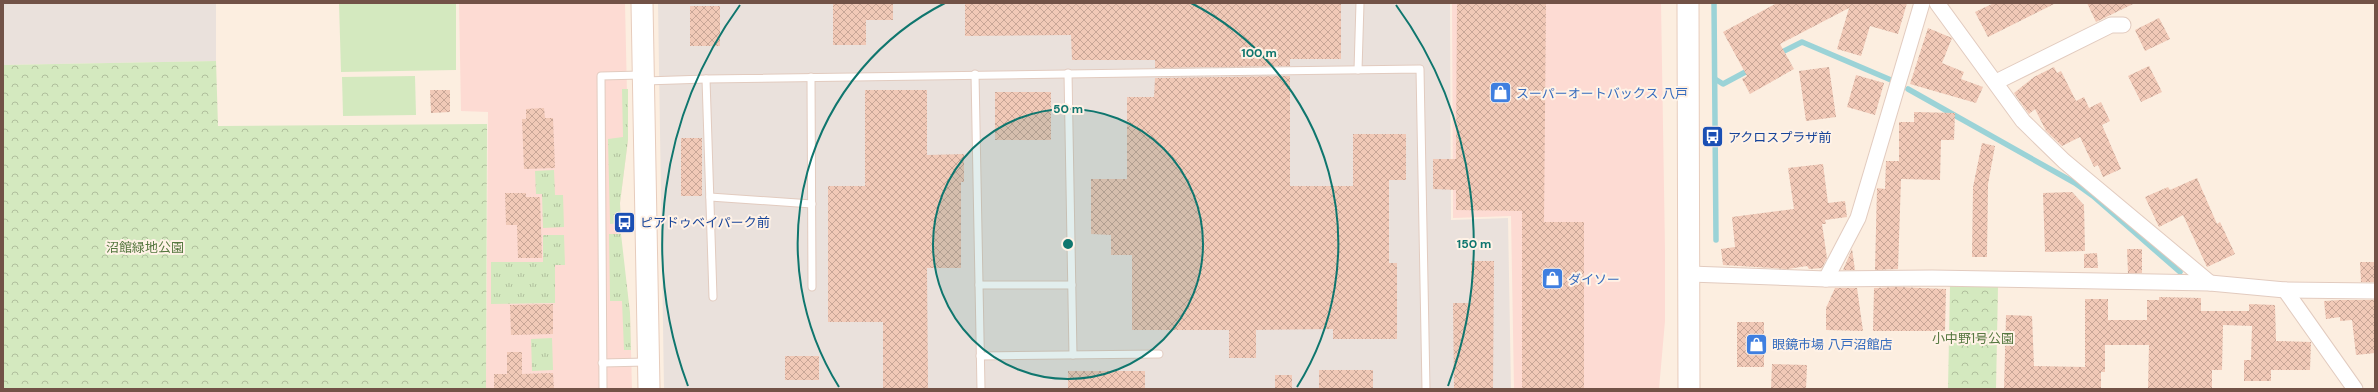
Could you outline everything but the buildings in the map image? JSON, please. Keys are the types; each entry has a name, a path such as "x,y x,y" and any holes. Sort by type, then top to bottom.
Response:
{"street":[{"path":"642,3 648,389"},
{"path":"1688,3 1690,274 1689,389"},
{"path":"1826,280 1858,218 1922,3"},
{"path":"1937,3 2023,121 2064,161 2210,283"},
{"path":"1996,82 2110,25 2123,25"},
{"path":"1690,274 1826,280 1932,278 2210,283 2285,290 2375,290"},
{"path":"2285,290 2355,389"}],"lane":[{"path":"1358,70 1360,3"},
{"path":"603,389 601,76 706,79 975,74 1420,69 1426,389"},
{"path":"1068,73 1073,355"},
{"path":"975,74 981,389"},
{"path":"811,77 812,287"},
{"path":"706,79 713,297"},
{"path":"710,197 812,204"},
{"path":"979,285 1072,284"},
{"path":"980,356 1159,354"},
{"path":"602,363 648,362"}],"shaded area":[{"path":"3,3 216,3 216,61 3,65"},
{"path":"459,3 625,3 628,140 620,203 621,248 630,313 632,389 486,389 488,112 461,111"},
{"path":"658,3 1450,3 1451,220 1508,218 1511,389 664,389"},
{"path":"1452,3 1661,3 1665,321 1659,389 1514,389 1511,216 1453,218"}],"green space":[{"path":"339,3 456,3 456,70 341,72"},
{"name":"沼館緑地公園","path":"216,61 218,126 487,124 486,389 3,389 3,65"},
{"path":"415,76 416,115 343,116 342,77"},
{"path":"622,89 628,89 628,140 620,203 621,223 610,224 608,139 623,137"},
{"path":"554,170 555,195 563,195 564,227 543,228 542,194 536,194 535,171"},
{"path":"609,234 621,234 630,313 631,350 624,350 622,301 610,301"},
{"path":"543,235 564,235 565,265 555,265 555,303 491,304 491,262 543,262"},
{"name":"小中野1号公園","path":"1950,286 1998,286 1996,389 1948,389"},
{"path":"552,338 553,370 532,371 531,339"}],"waterway":[{"path":"1714,3 1716,240"},
{"path":"1778,54 1802,42 1891,80"},
{"path":"1715,79 1723,84 1751,69"},
{"path":"1908,89 2075,183 2093,196 2180,272"}],"place":[{"name":"スーパーオートバックス 八戸","path":"1501,93"},
{"name":"アクロスプラザ前","path":"1712,137"},
{"name":"ピアドゥベイパーク前","path":"624,222"},
{"name":"ダイソー","path":"1552,279"},
{"name":"眼鏡市場 八戸沼館店","path":"1757,344"}]}
